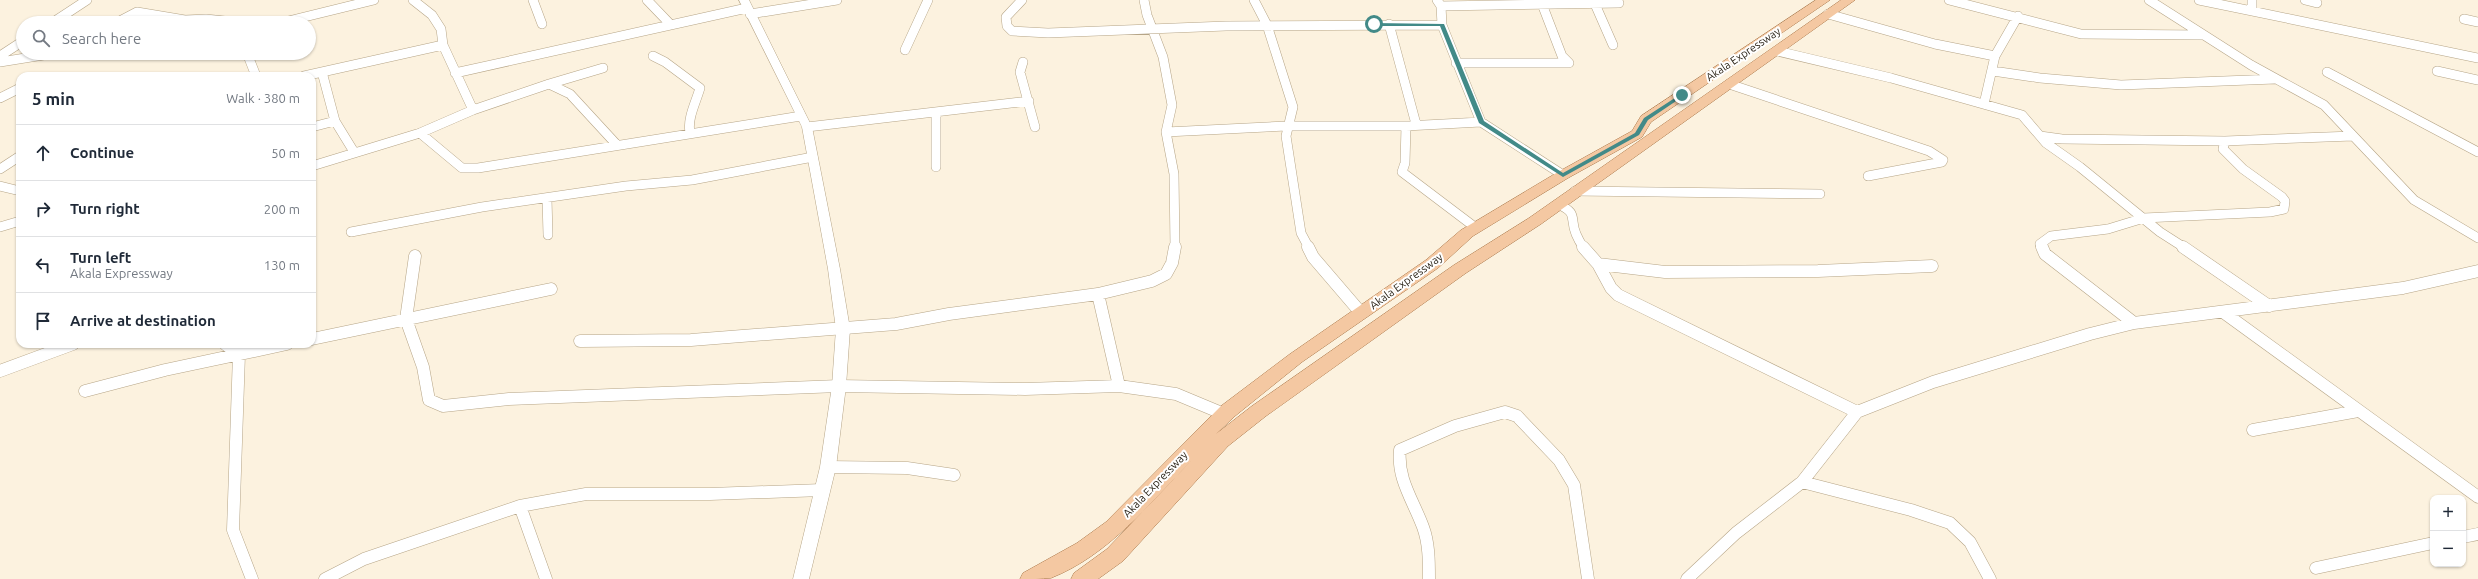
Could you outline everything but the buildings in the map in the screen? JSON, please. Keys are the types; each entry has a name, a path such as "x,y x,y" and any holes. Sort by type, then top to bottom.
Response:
{"main road":[{"name":"Akala Expressway","path":"1031,579 1085,549 1113,528 1224,414 1296,358 1432,264 1472,231 1563,175 1637,134 1646,119 1826,7 1849,0"},
{"name":"Akala Expressway","path":"1082,579 1115,555 1221,441 1280,395 1460,268 1535,221 1575,191 1777,51 1826,7"},
{"path":"1510,207 1535,221"},
{"path":"1472,231 1506,239"}],"street":[{"path":"63,16 87,0"},
{"path":"309,16 374,0"},
{"path":"413,0 432,15 441,28 443,45 455,73 474,110"},
{"path":"533,0 542,24"},
{"path":"647,0 658,8 671,25"},
{"path":"455,73 747,7 837,0"},
{"path":"905,50 928,0"},
{"path":"1022,0 1006,17 1007,26 1012,31 1090,32 1153,28 1267,25 1442,25"},
{"path":"580,341 690,340 896,324 948,314 1098,294 1152,281 1166,274 1172,263 1175,248 1174,174 1166,132 1172,105 1164,57 1147,15 1144,0"},
{"path":"1254,0 1267,25 1293,107 1286,136 1301,233 1313,257 1361,312"},
{"path":"1949,0 2018,16 2085,35 2202,34"},
{"path":"2149,0 2276,79 2324,106 2414,200 2478,238"},
{"path":"2199,0 2478,58"},
{"path":"2252,0 2252,10"},
{"path":"2305,0 2317,3"},
{"path":"1563,175 1481,122 1442,25 1439,3 1619,3"},
{"path":"1456,63 1569,63 1562,56 1542,4"},
{"path":"1595,4 1614,45"},
{"path":"747,7 804,121 813,157 833,262 843,329 839,386 828,467 801,579"},
{"path":"1826,7 1935,44 1995,56"},
{"path":"129,16 137,12 161,16"},
{"path":"1984,104 1993,71 1995,56 2018,16"},
{"path":"2464,19 2478,22"},
{"path":"1389,24 1411,125 1402,172 1472,231"},
{"path":"316,73 443,45"},
{"path":"0,56 16,46"},
{"path":"1777,51 1892,78 2022,115 2027,118 2040,136 2172,241 2223,272 2269,306"},
{"path":"653,56 665,62 700,88 694,111 688,123 690,132"},
{"path":"0,62 16,59"},
{"path":"250,60 254,72"},
{"path":"1023,62 1020,72 1035,127"},
{"path":"316,165 420,133 474,110 549,84 603,68"},
{"path":"1993,71 2046,79 2121,85 2276,79"},
{"path":"2437,71 2478,80"},
{"path":"322,72 335,121 354,152"},
{"path":"2328,72 2478,152"},
{"path":"549,84 570,94 617,145"},
{"path":"1729,84 1929,151 1943,160 1942,162 1868,176"},
{"path":"0,98 16,90"},
{"path":"420,133 462,168 478,168 690,132 804,121 936,112 1029,101"},
{"path":"936,112 936,167"},
{"path":"316,127 335,121"},
{"path":"1166,132 1272,127 1288,128 1481,122"},
{"path":"2040,136 2062,139 2180,139 2225,141 2353,136"},
{"path":"2134,323 2045,254 2040,244 2044,239 2051,236 2108,229 2144,218 2270,212 2284,208 2285,201 2282,197 2230,158 2224,149 2225,141"},
{"path":"351,232 482,207 547,199 626,186 692,180 813,157"},
{"path":"0,169 16,159"},
{"path":"0,186 16,190"},
{"path":"1575,191 1820,194"},
{"path":"547,199 548,235"},
{"path":"1558,204 1569,209 1574,216 1575,233 1587,254 1598,264 1605,280 1618,295 1686,331 1801,383 1857,412"},
{"path":"0,227 16,222"},
{"path":"415,256 406,319 423,367 429,400 443,406 509,399 839,386 1025,389 1118,386 1176,394 1224,414"},
{"path":"1598,264 1665,272 1753,270 1818,271 1932,266"},
{"path":"1687,579 1736,532 1802,482 1857,412 1951,376 2090,334 2134,323 2403,288 2478,271"},
{"path":"316,338 551,290"},
{"path":"1098,294 1118,386"},
{"path":"2223,312 2478,498"},
{"path":"0,371 62,348"},
{"path":"231,348 240,354"},
{"path":"85,391 165,370 268,348"},
{"path":"240,354 233,530 252,579"},
{"path":"2253,430 2358,411"},
{"path":"1429,579 1429,549 1422,525 1408,496 1398,461 1400,450 1455,426 1505,412 1517,416 1537,436 1559,460 1574,485 1588,579"},
{"path":"828,467 887,465 924,468 954,475"},
{"path":"1802,482 1911,510 1950,523 1970,542 1990,579"},
{"path":"325,579 364,559 520,506 586,494 710,494 822,490"},
{"path":"520,506 546,579"},
{"path":"2466,536 2478,534"},
{"path":"2316,568 2430,544"}],"route":[{"path":"1374,24 1442,25 1481,122 1563,175 1637,134 1646,119 1682,95"}]}
